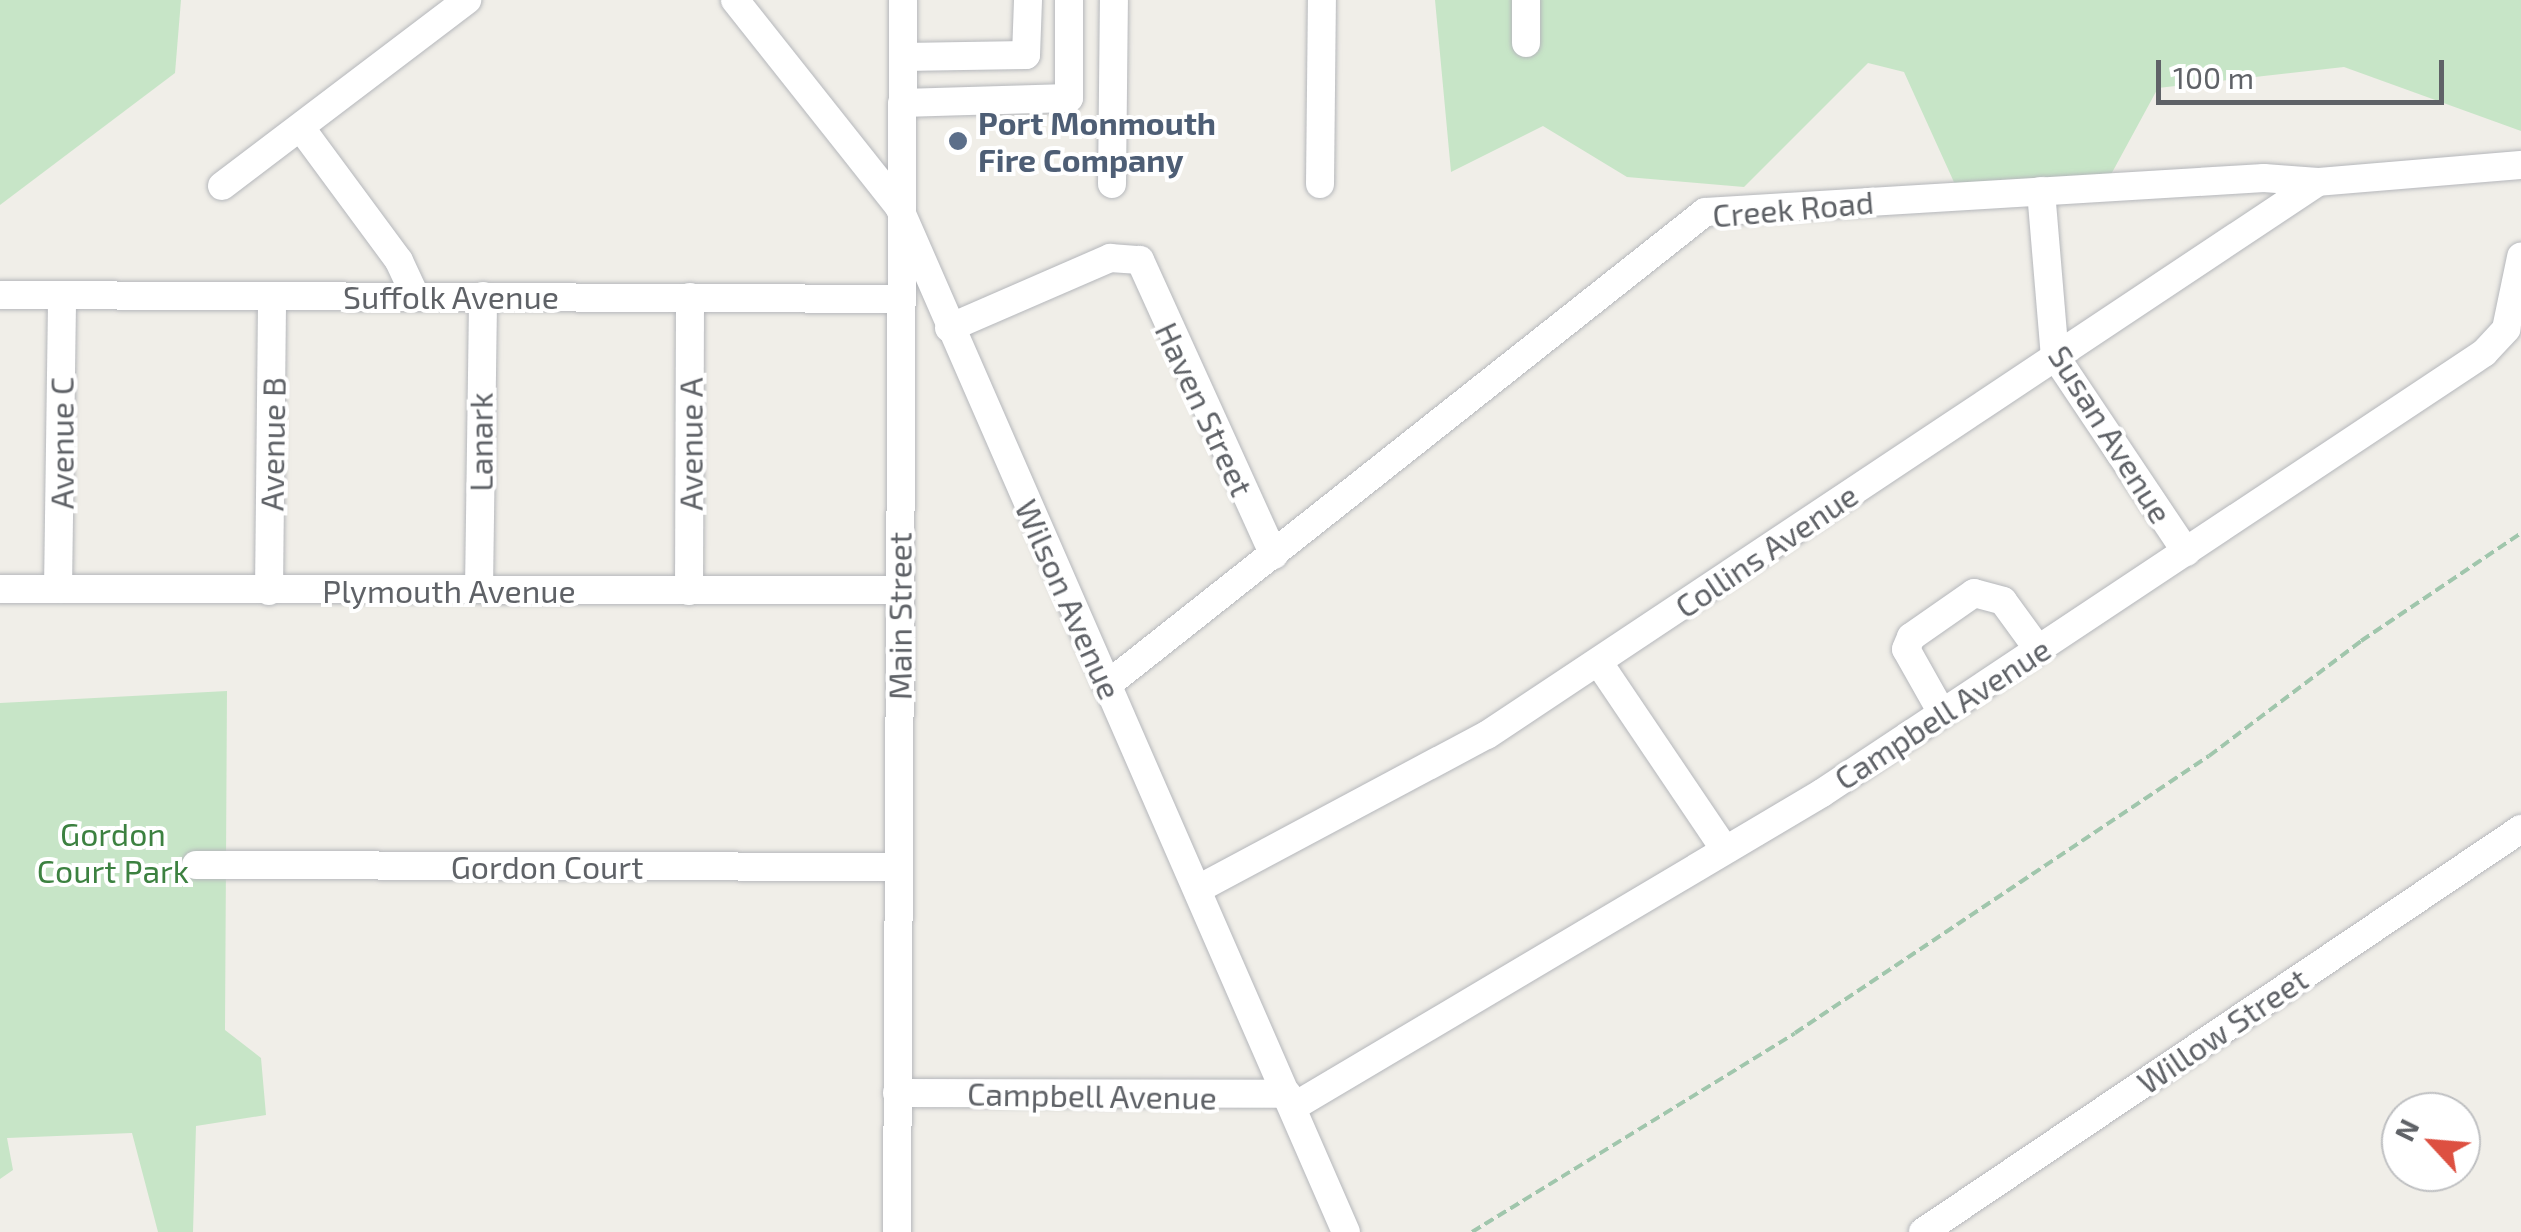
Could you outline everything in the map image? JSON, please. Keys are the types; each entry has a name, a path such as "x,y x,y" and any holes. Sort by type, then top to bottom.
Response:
{"street":[{"path":"222,186 467,0"},
{"name":"Wilson Avenue","path":"735,0 899,207 1346,1232"},
{"name":"Main Street","path":"897,1232 902,0"},
{"path":"1026,55 1028,0"},
{"path":"902,103 1069,98 1070,0"},
{"path":"1112,184 1114,0"},
{"path":"1320,184 1322,0"},
{"path":"1526,0 1526,43"},
{"path":"903,57 1069,56"},
{"path":"301,128 399,261 415,295"},
{"name":"Creek Road","path":"1107,684 1706,212 2264,178 2318,182 2521,165"},
{"name":"Collins Avenue","path":"1198,890 1487,735 2318,182"},
{"name":"Susan Avenue","path":"2040,191 2056,356 2186,552"},
{"name":"Campbell Avenue","path":"897,1093 1290,1100 1725,850 2038,650 2500,341 2521,256"},
{"name":"Haven Street","path":"949,328 1110,258 1140,260 1274,556"},
{"name":"Suffolk Avenue","path":"0,296 902,299"},
{"name":"Avenue C","path":"58,590 62,296"},
{"name":"Lanark","path":"479,589 483,296"},
{"name":"Avenue B","path":"269,591 272,297"},
{"name":"Avenue A","path":"689,591 690,297"},
{"name":"Plymouth Avenue","path":"0,589 899,590"},
{"path":"1942,713 1906,649 1912,636 1974,593 2003,601 2038,650"},
{"path":"1599,662 1725,850"},
{"name":"Willow Street","path":"1923,1232 2521,829"},
{"name":"Gordon Court","path":"196,865 898,867"}],"path":[{"path":"1472,1232 1794,1033 2209,756 2352,647 2521,533"}],"green space":[{"path":"0,0 181,0 175,73 0,205"},
{"path":"1435,0 2521,0 2521,131 2344,67 2158,88 2108,180 1958,191 1904,72 1868,63 1744,187 1627,177 1543,126 1451,172"},
{"name":"Gordon Court Park","path":"227,691 225,1030 261,1058 266,1115 196,1126 193,1232 158,1232 132,1133 7,1138 13,1170 0,1179 0,703"}],"place":[{"name":"Port Monmouth Fire Company","path":"958,141"}]}
